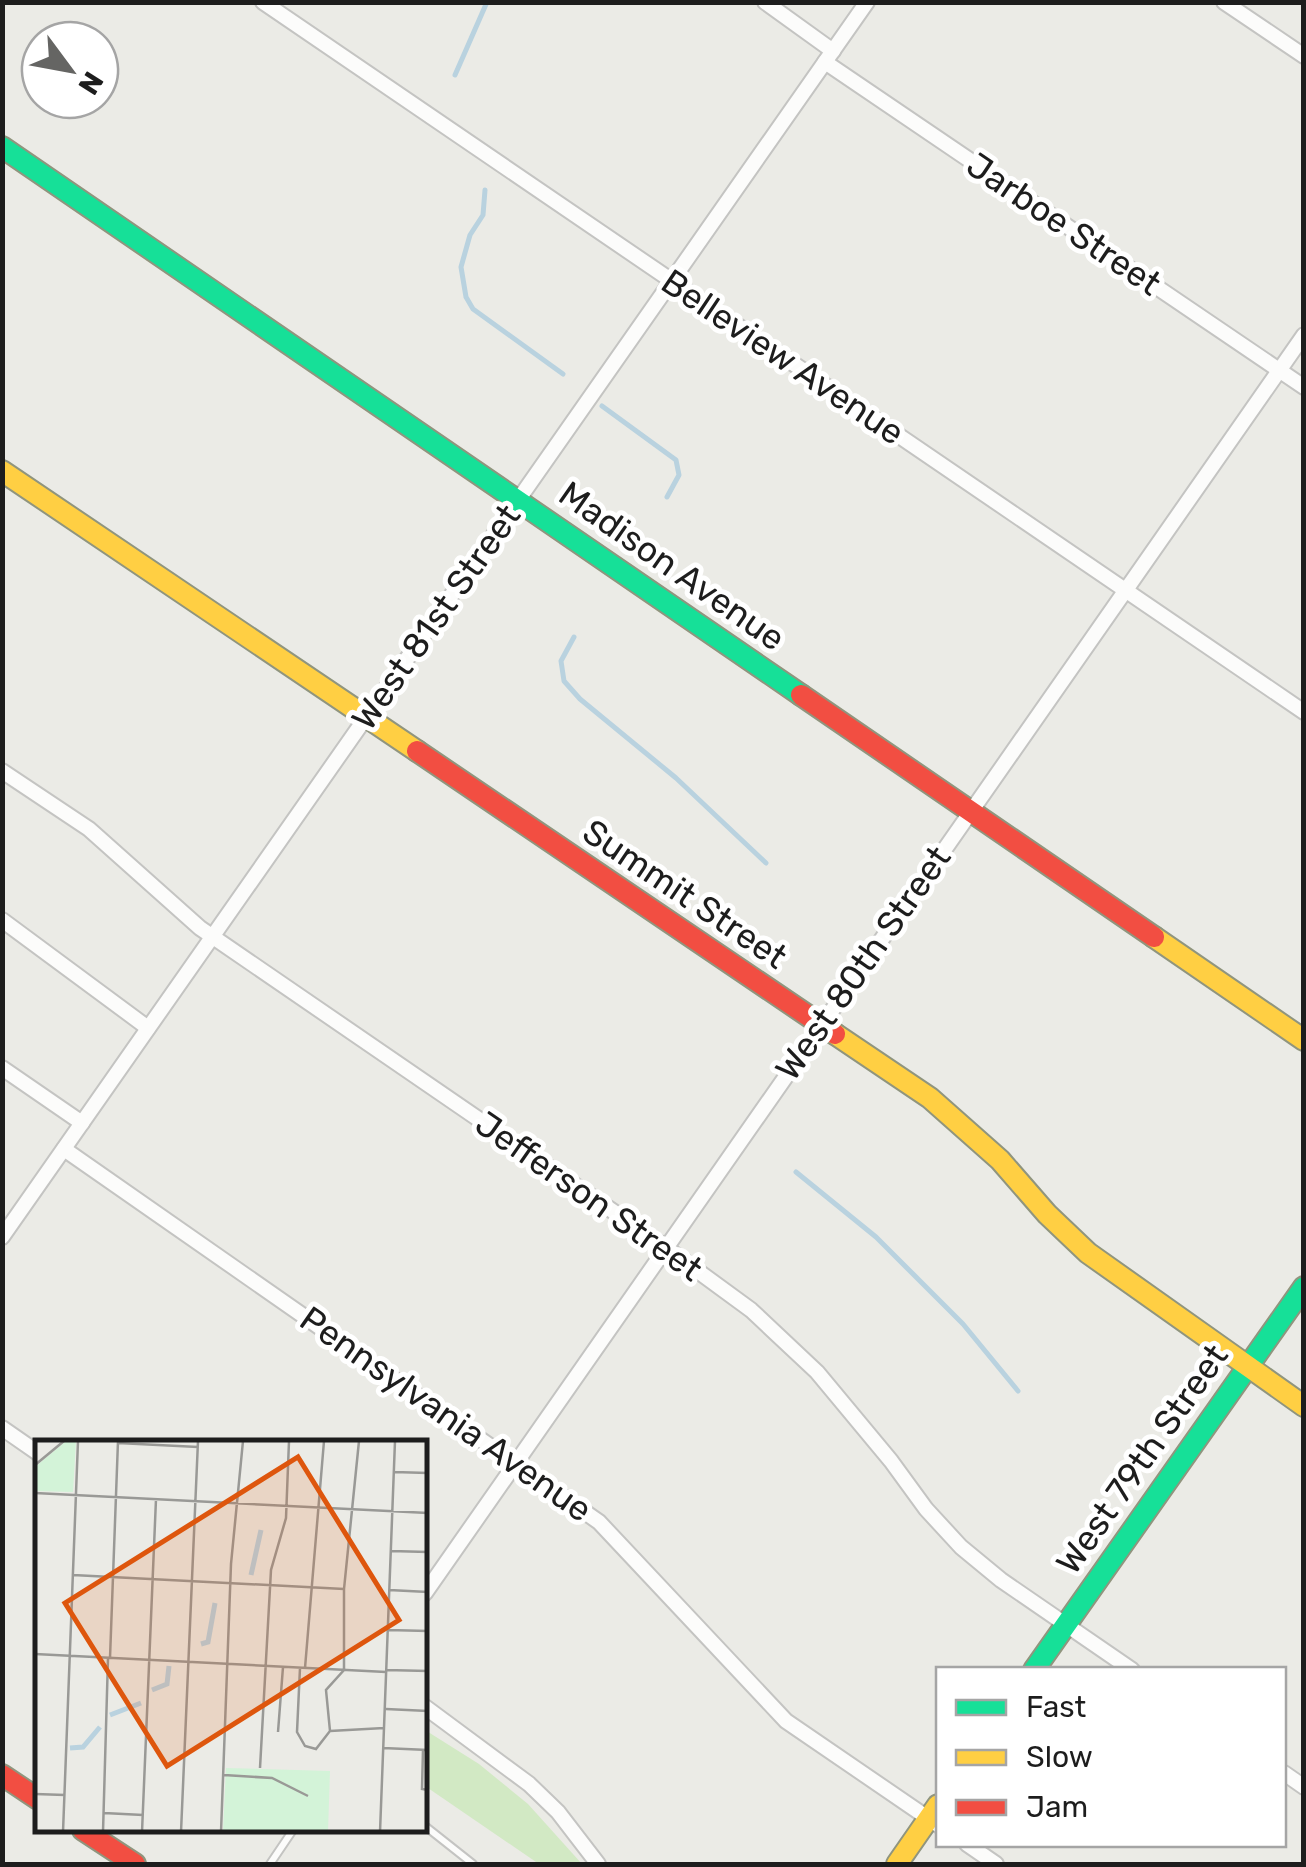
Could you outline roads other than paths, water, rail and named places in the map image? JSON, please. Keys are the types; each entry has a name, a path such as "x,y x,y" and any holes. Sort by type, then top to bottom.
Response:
{"street":[{"name":"Belleview Avenue","path":"263,2 1304,712"},
{"name":"Jarboe Street","path":"766,2 829,56 1304,386"},
{"name":"West 81st Street","path":"2,1236 867,2"},
{"path":"1224,2 1304,56"},
{"name":"Madison Avenue","path":"2,147 1304,1040"},
{"name":"West 80th Street","path":"428,1589 1304,335"},
{"name":"Summit Street","path":"2,471 930,1098 1000,1160 1088,1253 1304,1406"},
{"name":"Jefferson Street","path":"2,771 88,829 177,909 751,1310 817,1372 891,1460 926,1509 961,1546 1001,1580 1128,1667"},
{"path":"2,920 148,1028"},
{"path":"2,1068 82,1123"},
{"name":"Pennsylvania Avenue","path":"64,1148 599,1522 786,1721 935,1816"},
{"name":"West 79th Street","path":"1036,1667 1304,1287"},
{"path":"2,1428 35,1450"},
{"path":"428,1710 529,1784 558,1812 598,1864"},
{"path":"2,1776 35,1797"},
{"path":"897,1864 935,1816"},
{"path":"86,1832 135,1864"},
{"path":"971,1847 996,1864"}],"lane":[{"path":"428,1828 473,1864"},
{"path":"270,1864 293,1832"}],"waterway":[{"path":"455,75 487,2"},
{"path":"485,190 483,215 470,235 461,267 466,297 473,309 563,374"},
{"path":"602,406 676,460 679,475 667,497"},
{"path":"574,637 561,661 564,681 766,863"},
{"path":"796,1172 876,1237 963,1324 1018,1391"}]}
